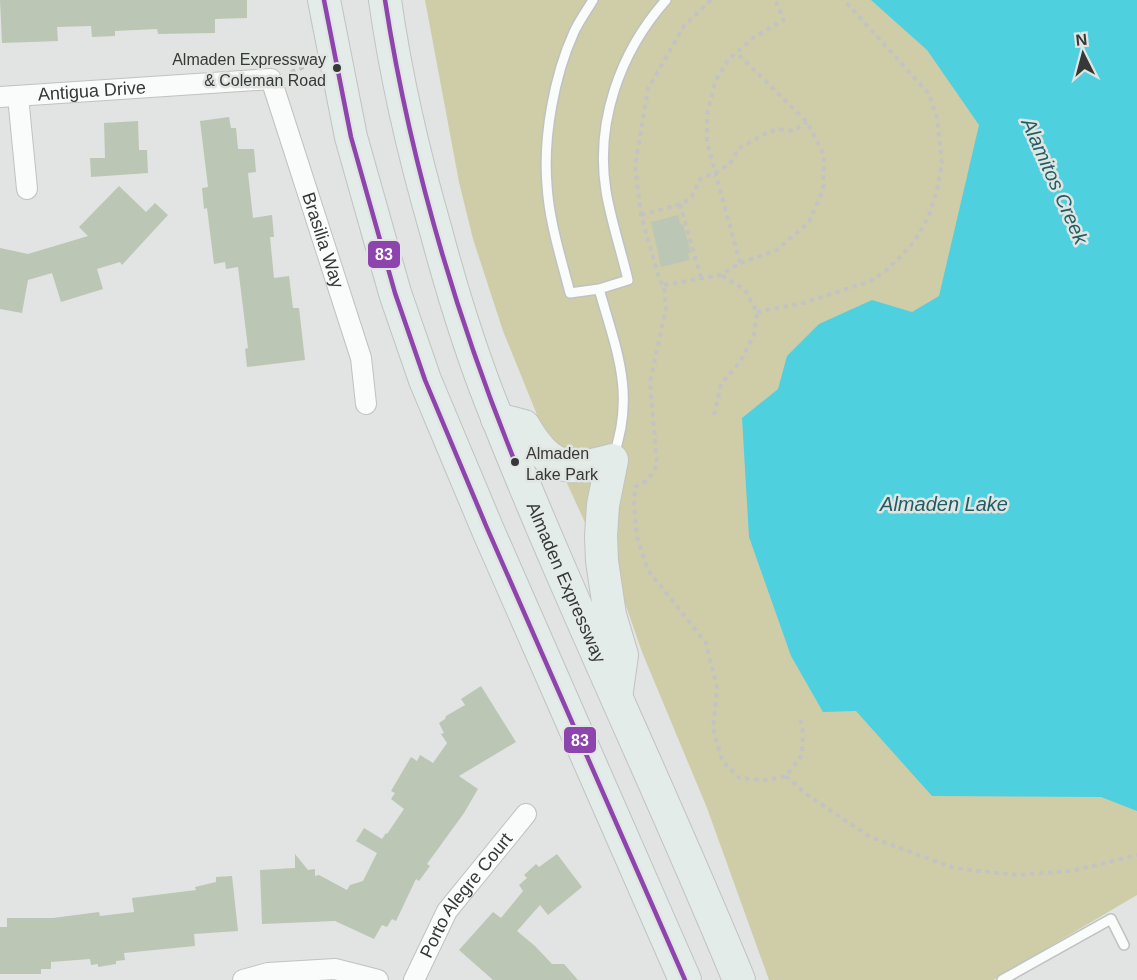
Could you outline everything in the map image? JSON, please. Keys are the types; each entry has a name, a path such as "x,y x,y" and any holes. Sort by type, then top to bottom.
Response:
{"main road":[{"name":"Almaden Expressway","path":"385,0 398,76 430,212 450,282 497,419 710,907 739,980"},
{"path":"321,5 351,137 395,292 425,380 487,528 685,980"},
{"path":"497,419 524,426 536,446 558,464 574,468 612,460 603,505 601,536 602,561 610,615 622,655 617,695"}],"street":[{"name":"Antigua Drive","path":"27,189 9,96 271,78"},
{"name":"Brasilia Way","path":"271,78 361,358 366,404"},
{"name":"Porto Alegre Court","path":"414,980 447,911 526,814"},
{"path":"243,980 268,973 335,969 378,980"}],"lane":[{"path":"593,0 574,32 557,79 547,139 547,185 553,223 570,293 599,289 628,280 606,190 604,145 611,98 629,52 650,18 666,0"},
{"path":"599,289 623,381 624,419 621,436 612,460"},
{"path":"1002,980 1111,918 1124,945"}],"path":[{"path":"711,0 684,26 648,89 635,166 641,215 660,281 664,285 666,309 650,382 657,465 648,480 635,487 637,537 648,570 706,643 717,688 713,729 722,760 739,778 767,780 786,776 802,755 803,733 800,718"},
{"path":"740,263 707,142 707,115 715,82 728,60 753,38 784,20 775,0"},
{"path":"757,312 803,303 871,281 888,269 914,242 928,218 937,190 942,163 938,118 929,94 844,0"},
{"path":"664,285 721,275 740,263 777,250 809,222 823,190 824,155 807,122 736,52"},
{"path":"291,72 304,68"},
{"path":"641,215 680,204 692,195 700,179 730,164 738,149 768,132 779,129 793,131 807,122"},
{"path":"680,204 701,279"},
{"path":"714,415 721,384 740,362 754,335 757,312 745,290 721,275"},
{"path":"786,776 806,794 870,837 954,868 1018,875 1072,871 1137,855"}],"shaded area":[{"name":"Almaden Lake Park","path":"425,0 1137,0 1137,895 993,980 769,980 707,808 642,652 617,580 594,542 548,442 503,331 473,239 459,182"}],"water":[{"name":"Almaden Lake","path":"871,0 1137,0 1137,811 1101,797 932,796 856,711 823,712 791,656 749,537 742,418 778,389 787,356 819,324 872,300 912,312 939,296 979,125 927,50"}],"building":[{"path":"0,0 247,0 247,18 215,19 215,33 158,34 157,29 115,31 115,36 92,37 91,26 57,27 58,41 2,43"},
{"path":"229,117 231,128 236,128 238,149 254,149 256,172 248,173 253,218 272,215 274,237 270,237 274,278 289,276 293,308 299,308 305,360 247,367 245,349 248,348 238,267 226,269 225,262 214,264 207,208 204,209 202,188 208,187 200,121"},
{"path":"138,121 139,150 147,150 148,173 91,177 90,158 105,158 104,123"},
{"path":"119,186 146,212 155,203 168,215 122,265 120,262 97,269 103,289 61,302 52,273 28,280 22,313 0,309 0,248 28,254 88,236 79,227"},
{"path":"678,215 681,225 683,224 691,253 688,253 690,260 661,267 651,222"},
{"path":"481,686 516,742 459,776 478,789 464,813 427,864 430,866 419,881 416,879 396,921 392,919 387,927 382,925 374,939 335,921 262,924 260,870 295,868 295,854 308,870 315,869 315,876 319,875 347,890 350,885 363,881 377,853 356,841 364,828 382,839 387,834 404,809 391,799 395,793 391,791 411,757 417,761 420,755 433,763 447,743 441,734 444,733 439,723 465,705 461,699"},
{"path":"557,854 582,887 548,915 540,905 517,931 552,964 564,964 578,980 493,980 459,950 493,912 501,918 523,891 519,885 527,878 524,875 536,864 539,867"},
{"path":"232,876 238,931 194,934 195,946 124,953 125,960 116,961 116,964 98,967 98,964 91,965 90,959 51,962 51,969 41,969 41,974 0,974 0,927 7,927 7,918 53,918 99,912 100,916 134,912 132,898 196,890 195,887 216,882 216,877"}],"transit line":[{"name":"83","path":"324,0 351,137 395,293 425,380 487,528 685,980"},
{"name":"83","path":"385,0 407,119 436,235 472,349 515,462"}],"place":[{"name":"Almaden Expressway & Coleman Road","path":"337,68"},
{"name":"Almaden Lake Park","path":"515,462"}],"water label":[{"name":"Alamitos Creek","path":"1055,181"}]}
